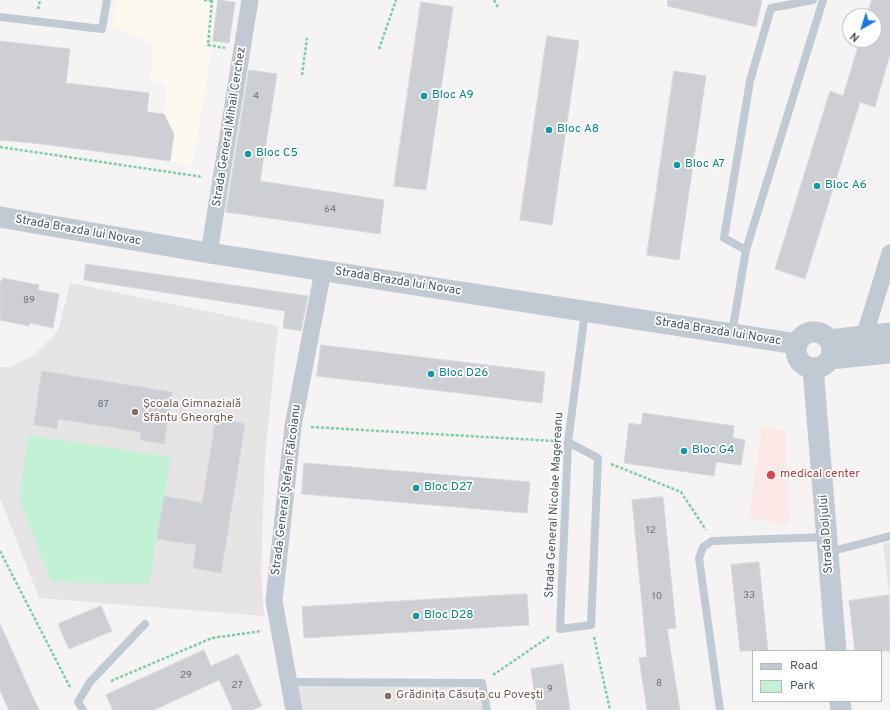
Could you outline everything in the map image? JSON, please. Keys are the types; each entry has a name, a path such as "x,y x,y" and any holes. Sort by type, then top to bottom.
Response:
{"street":[{"name":"Strada General Mihail Cerchez","path":"209,253 250,0"},
{"name":"Strada Brazda lui Novac","path":"0,217 209,253 797,344"},
{"path":"864,337 890,253"},
{"name":"Strada General Ștefan Fălcoianu","path":"294,710 274,601 293,426 322,271"},
{"path":"824,356 822,334 810,333 800,339 797,344 796,353 801,362 824,356 864,337 890,333"},
{"path":"824,356 890,353"},
{"name":"Strada Doljului","path":"824,356 828,544 836,650"}],"lane":[{"path":"0,17 102,29 107,0"},
{"path":"746,250 724,238 750,82 756,58 771,8 812,0"},
{"path":"732,334 746,250 823,0"},
{"name":"Strada General Nicolae Magereanu","path":"560,629 568,442 585,311"},
{"path":"560,629 591,625 598,458 568,442"},
{"path":"720,710 699,558 703,547 712,541 828,544 890,536"},
{"path":"83,710 78,702 90,682 145,624"},
{"path":"288,682 482,683 488,710"}],"path":[{"path":"204,0 212,0 208,45 242,50"},
{"path":"379,49 396,0"},
{"path":"494,0 499,9"},
{"path":"302,75 307,38"},
{"path":"0,147 221,180"},
{"path":"293,426 568,442"},
{"path":"598,458 681,492 712,541"},
{"path":"0,552 78,702"},
{"path":"591,625 610,710"},
{"path":"109,682 212,638 279,629"},
{"path":"482,683 560,629"}],"shaded area":[{"path":"117,0 235,0 229,43 213,41 193,165 170,161 174,134 164,114 166,83 150,81 153,44 112,26"},
{"name":"Școala Gimnazială Sfântu Gheorghe","path":"70,283 278,326 265,456 261,570 264,616 39,598 0,498 0,367 10,367 34,355 58,331"},
{"name":"medical center","path":"762,427 786,431 789,525 749,518"},
{"path":"890,542 890,601 883,544"},
{"name":"Grădinița Căsuța cu Povești","path":"288,682 482,683 487,710 294,710"}],"green space":[{"path":"28,435 171,457 149,584 51,582 19,499"}],"building":[{"path":"218,0 235,2 229,43 213,41"},
{"path":"668,0 762,0 756,27 668,6"},
{"name":"Bloc A6","path":"872,0 890,0 890,54 875,107 860,102 805,279 775,269 830,91 843,96 858,48 882,48 882,8 870,8"},
{"name":"Bloc A9","path":"421,2 453,7 426,190 394,186"},
{"name":"Bloc A8","path":"547,36 579,41 552,225 520,220"},
{"path":"0,41 70,49 66,83 149,93 147,112 164,114 174,134 170,161 0,140"},
{"path":"249,70 277,74 260,181 384,200 380,234 226,212"},
{"name":"Bloc A7","path":"674,71 706,76 679,260 647,255"},
{"path":"86,264 308,296 301,331 283,328 285,311 84,280"},
{"path":"2,278 39,285 38,290 59,294 53,328 30,323 29,326 0,320 0,281 2,281"},
{"name":"Bloc D26","path":"321,345 545,372 542,403 317,376"},
{"path":"42,371 172,392 164,444 140,440 141,432 58,419 57,429 34,425"},
{"name":"Bloc G4","path":"643,413 734,426 733,438 745,440 741,465 716,462 714,476 624,463 629,423 641,425"},
{"path":"216,418 245,424 221,573 193,568 196,545 157,539 164,496 202,503"},
{"name":"Bloc D27","path":"304,463 530,482 527,513 302,494"},
{"path":"663,497 676,628 667,629 680,710 647,710 639,658 647,657 632,500"},
{"path":"759,562 768,650 740,651 731,565"},
{"name":"Bloc D28","path":"527,594 529,625 304,638 302,607"},
{"path":"889,595 890,651 855,650 849,601"},
{"path":"101,606 112,631 69,649 58,624"},
{"path":"0,624 39,710 9,710 0,691"},
{"path":"204,650 211,666 238,654 262,706 252,710 233,710 219,680 154,710 113,710 106,695"},
{"path":"563,664 570,710 537,710 531,669"}],"place":[{"name":"Bloc A9","path":"424,96"},
{"name":"Bloc A8","path":"549,130"},
{"name":"Bloc C5","path":"248,154"},
{"name":"Bloc A7","path":"677,165"},
{"name":"Bloc A6","path":"817,186"},
{"name":"Bloc D26","path":"431,374"},
{"name":"Școala Gimnazială Sfântu Gheorghe","path":"135,412"},
{"name":"Bloc G4","path":"684,451"},
{"name":"medical center","path":"771,475"},
{"name":"Bloc D27","path":"416,488"},
{"name":"Bloc D28","path":"416,616"},
{"name":"Grădinița Căsuța cu Povești","path":"388,696"}]}
